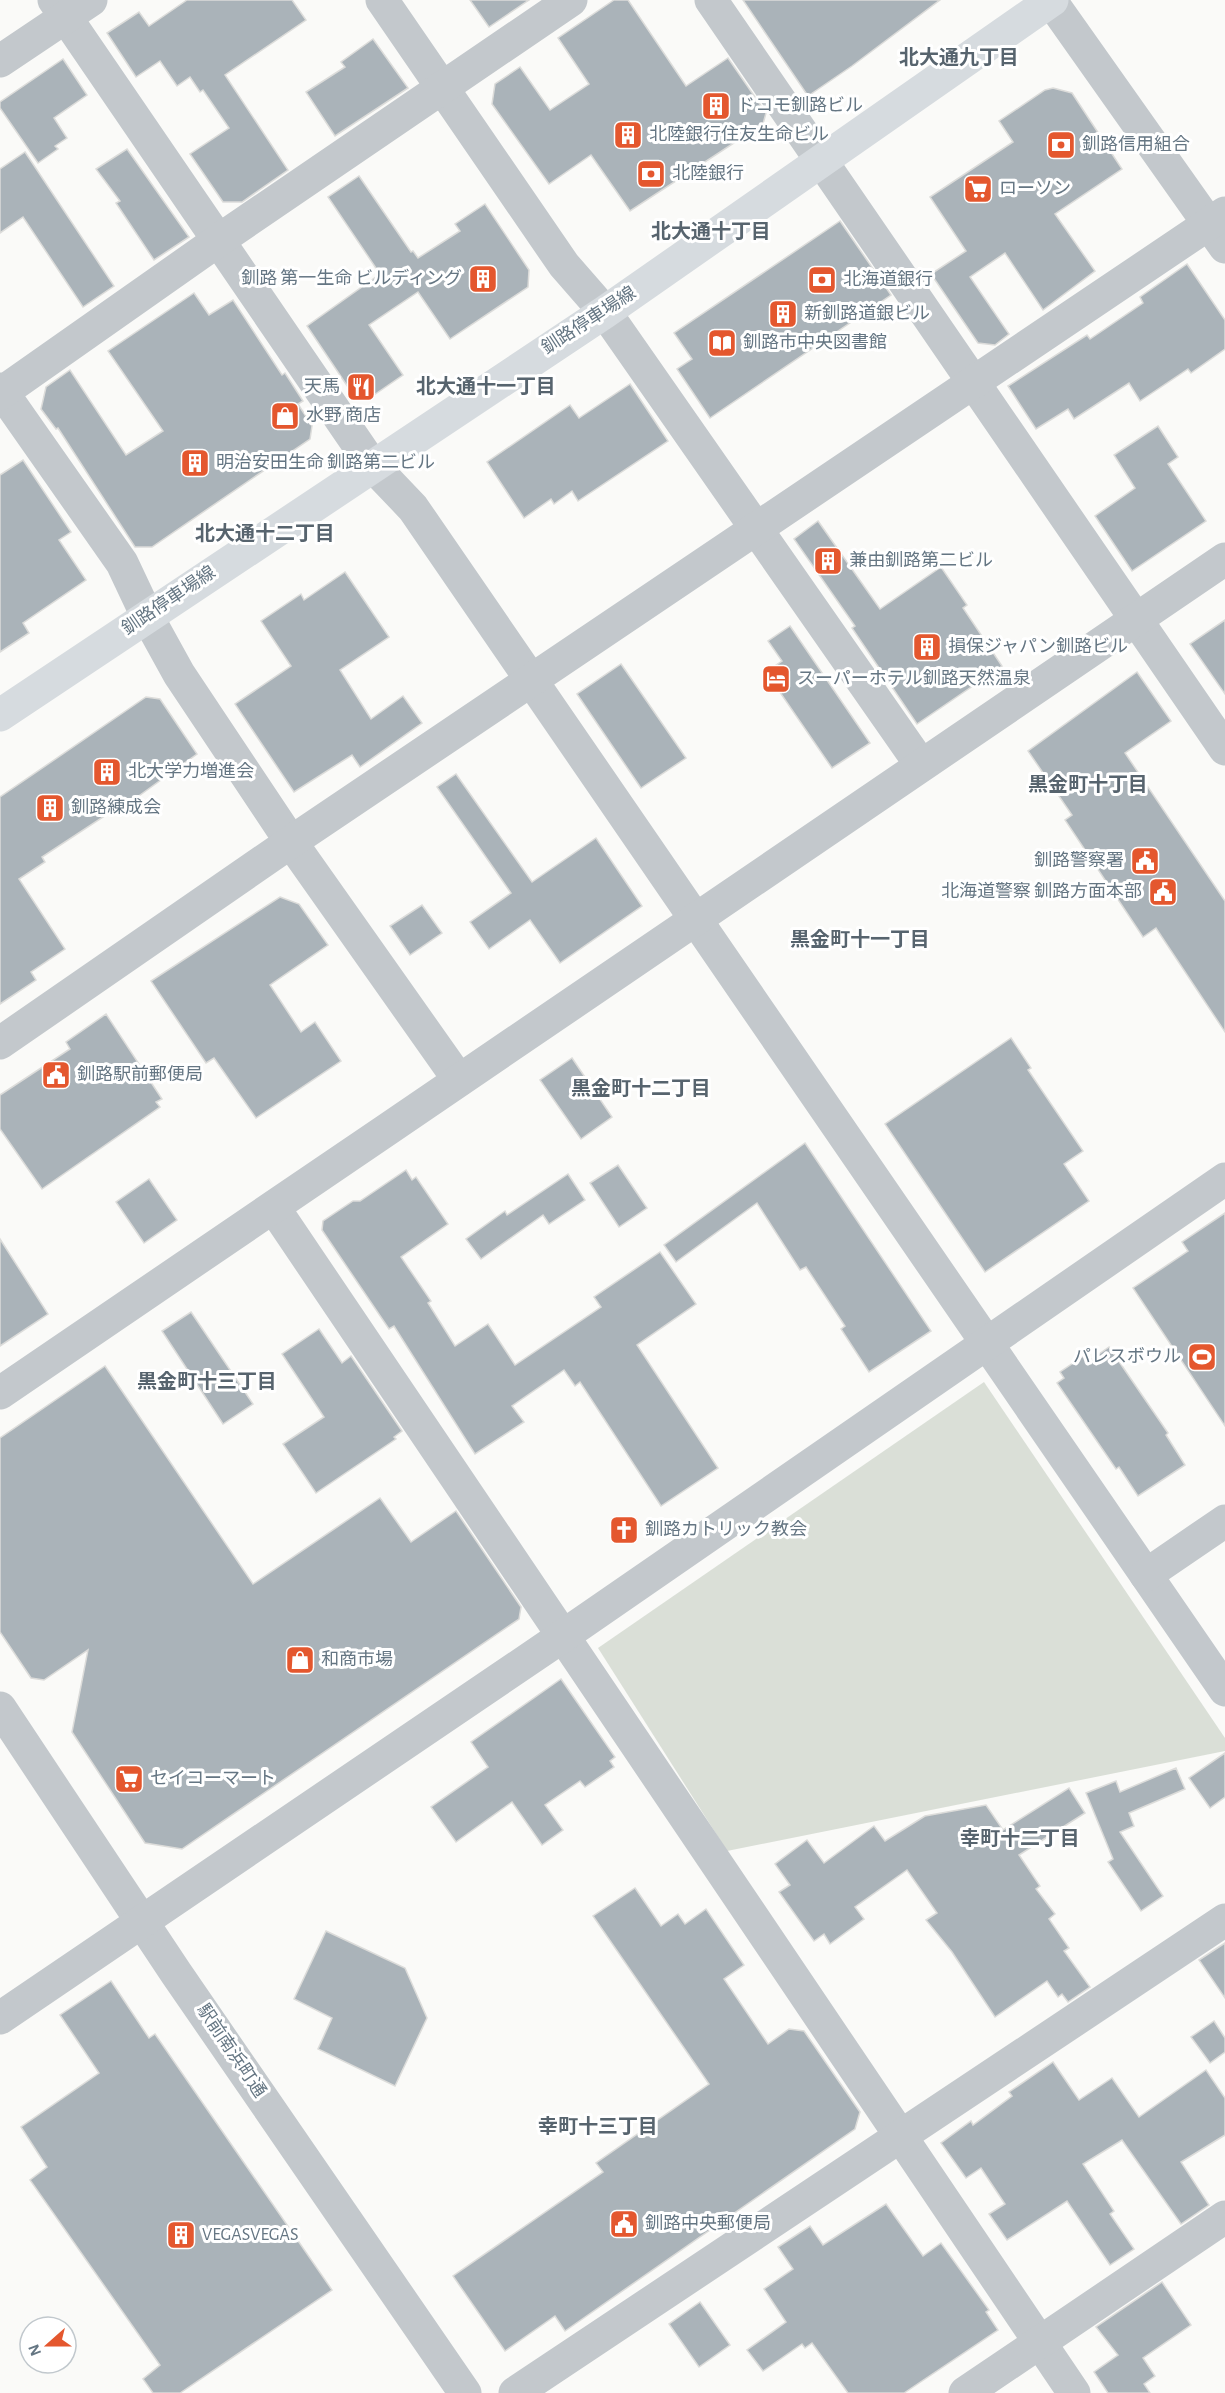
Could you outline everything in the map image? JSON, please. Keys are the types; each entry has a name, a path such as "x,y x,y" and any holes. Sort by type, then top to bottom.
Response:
{"main road":[{"name":"釧路停車場線","path":"0,715 372,465 605,312 1052,0"}],"street":[{"path":"382,0 564,266 605,312 921,765"},
{"path":"459,1080 291,842 179,674 147,616 122,563 1,392 571,0"},
{"path":"711,0 1225,749"},
{"path":"0,1043 291,842 531,683 973,384 1220,228 1052,0"},
{"path":"0,61 70,6 219,240 372,465 413,508 531,683 1225,1690"},
{"path":"0,1393 274,1208 694,918 1225,559"},
{"path":"0,2018 563,1636 1225,1179"},
{"path":"274,1208 544,1604 563,1636 1074,2393"},
{"path":"1146,1575 1225,1521"},
{"name":"駅前南浜町通","path":"2,1715 465,2393"},
{"path":"515,2393 1225,1920"},
{"path":"965,2393 1225,2217"}],"shaded area":[{"path":"984,1382 1225,1738 1225,1751 727,1851 598,1648"}],"building":[{"path":"187,0 292,0 306,20 225,75 288,170 242,202 223,202 190,154 229,128 203,90 200,92 190,77 177,86 160,61 136,77 107,33 139,12 149,26"},
{"path":"470,0 529,0 489,27"},
{"path":"614,0 628,0 686,86 728,58 766,113 763,124 630,211 591,155 549,184 492,104 495,84 520,67 550,110 589,84 558,38"},
{"path":"743,0 940,0 808,96"},
{"path":"373,39 408,88 335,136 306,92 345,67 341,62"},
{"path":"63,59 87,95 54,118 67,138 55,146 58,149 38,163 0,108 0,102"},
{"path":"1053,88 1072,93 1122,169 1055,214 1095,271 1043,310 1005,253 970,277 1009,334 995,345 978,343 931,274 966,251 930,197 1013,142 999,121 1045,90"},
{"path":"127,149 189,237 154,260 116,203 120,201 96,169"},
{"path":"25,152 114,286 83,307 23,217 0,233 0,169"},
{"path":"359,176 411,252 413,251 418,258 460,231 455,224 485,204 529,270 528,287 450,339 418,292 369,325 403,375 371,397 352,393 307,326 380,274 328,197"},
{"name":"新釧路道銀ビル","path":"840,221 891,295 710,418 677,369 692,359 674,333"},
{"path":"1187,264 1225,320 1225,349 1191,373 1188,369 1140,401 1129,383 1074,419 1068,409 1036,429 1008,386 1087,335 1090,339 1143,303 1140,297"},
{"path":"194,293 209,315 233,300 282,375 285,373 303,401 298,404 312,426 310,439 152,547 135,547 58,428 56,429 41,409 46,387 70,370 126,455 163,431 108,351"},
{"path":"630,384 668,441 578,501 572,491 554,504 551,499 524,518 487,462 570,405 579,418"},
{"path":"1158,426 1178,457 1168,464 1206,521 1132,571 1095,516 1135,488 1114,455"},
{"path":"23,460 71,532 59,540 86,580 23,623 29,633 0,652 0,475"},
{"name":"損保ジャパン釧路ビル","path":"818,521 880,609 941,567 967,605 963,608 1002,666 917,724 852,628 855,626 794,539"},
{"path":"345,572 389,637 340,670 371,719 403,696 422,723 360,767 352,755 294,792 235,704 291,666 261,621 301,594 304,600"},
{"path":"1225,620 1225,694 1190,644"},
{"path":"790,626 870,743 832,768 766,672 782,661 768,641"},
{"path":"621,664 686,758 641,788 577,694"},
{"name":"釧路警察署","path":"1137,672 1171,721 1125,753 1225,901 1225,1032 1156,928 1143,937 1065,820 1072,815 1028,751"},
{"path":"146,697 160,699 197,754 111,816 109,813 42,857 45,862 19,879 65,949 31,972 36,980 0,1004 0,797"},
{"path":"456,774 532,882 596,838 642,906 560,963 530,920 489,949 470,922 511,893 437,787"},
{"path":"280,897 299,904 328,945 270,985 301,1032 315,1022 341,1061 256,1118 214,1058 206,1063 151,981"},
{"path":"422,905 442,933 410,955 390,926"},
{"path":"106,1014 162,1099 156,1102 160,1107 42,1189 0,1129 0,1095 70,1049 66,1042"},
{"path":"1011,1038 1031,1068 1028,1070 1083,1151 1064,1164 1089,1201 985,1272 885,1124"},
{"path":"572,1058 612,1117 581,1139 540,1080"},
{"path":"805,1143 931,1331 869,1372 841,1329 845,1326 806,1267 800,1270 757,1203 676,1262 664,1245"},
{"path":"618,1165 647,1208 619,1227 590,1183"},
{"path":"406,1170 412,1180 416,1177 448,1224 401,1257 431,1301 428,1303 455,1346 488,1324 515,1365 601,1307 594,1297 660,1252 696,1304 637,1345 718,1468 661,1506 580,1382 575,1386 564,1370 512,1406 524,1422 475,1454 394,1326 389,1329 322,1230 323,1221 353,1201 360,1201"},
{"path":"568,1174 585,1200 549,1224 543,1215 481,1259 466,1239 505,1211 507,1215"},
{"path":"149,1179 177,1220 144,1243 116,1202"},
{"name":"パレスボウル","path":"1225,1213 1225,1426 1133,1288 1188,1251 1182,1242"},
{"path":"0,1239 48,1314 0,1346"},
{"path":"191,1312 253,1404 223,1424 162,1331"},
{"path":"319,1329 342,1363 351,1356 402,1431 394,1437 396,1439 316,1493 283,1444 324,1417 282,1354"},
{"path":"1109,1347 1168,1433 1166,1435 1185,1465 1138,1496 1119,1467 1116,1469 1057,1383 1064,1378 1060,1372 1085,1355 1089,1361"},
{"path":"105,1366 253,1584 380,1498 411,1542 456,1511 521,1607 519,1619 182,1849 145,1843 72,1732 88,1650 44,1680 31,1678 0,1632 0,1438"},
{"path":"561,1679 615,1757 610,1761 614,1767 585,1787 580,1781 545,1805 563,1830 542,1845 512,1802 456,1842 431,1807 488,1767 471,1742"},
{"path":"1225,1753 1225,1797 1210,1808 1189,1778"},
{"path":"1176,1768 1185,1789 1129,1813 1134,1826 1120,1832 1163,1896 1141,1911 1108,1862 1113,1859 1086,1793 1116,1781 1120,1792"},
{"path":"1069,1788 1085,1813 1019,1855 1040,1886 1036,1889 1055,1914 1049,1919 1069,1948 1064,1951 1090,1987 1068,2002 1062,1994 1058,1997 1047,1981 995,2017 952,1952 926,1920 937,1913 907,1870 855,1907 864,1919 830,1944 824,1934 814,1941 779,1892 790,1885 775,1864 807,1840 824,1863 874,1826 885,1841 925,1816 986,1805 1003,1830"},
{"name":"釧路中央郵便局","path":"635,1888 661,1926 678,1914 685,1924 706,1909 744,1965 724,1979 768,2044 789,2029 804,2031 860,2112 855,2129 565,2331 555,2316 505,2351 453,2276 603,2172 596,2163 709,2084 593,1916"},
{"path":"326,1931 405,1968 427,2018 395,2086 318,2049 332,2018 294,1999"},
{"path":"1225,1943 1225,1998 1199,1960"},
{"name":"VEGASVEGAS","path":"111,1981 149,2038 155,2034 332,2290 180,2393 153,2393 143,2379 160,2365 30,2180 47,2167 21,2127 99,2073 60,2015"},
{"path":"1214,2021 1225,2038 1225,2052 1210,2063 1191,2037"},
{"path":"1053,2062 1079,2100 1112,2078 1139,2117 1206,2070 1225,2098 1225,2135 1181,2162 1209,2205 1181,2224 1122,2140 1083,2164 1114,2211 1110,2214 1134,2249 1110,2265 1067,2201 1007,2240 989,2214 1005,2204 981,2168 966,2178 941,2143 971,2121 973,2125 1012,2096 1009,2092"},
{"path":"886,2204 923,2256 941,2243 989,2310 986,2312 998,2330 904,2393 848,2393 812,2343 805,2348 802,2344 763,2371 747,2350 786,2322 764,2289 793,2269 778,2247 810,2226 823,2245"},
{"path":"1162,2282 1191,2325 1143,2358 1155,2376 1144,2384 1150,2393 1108,2393 1094,2372 1118,2355 1096,2327"},
{"path":"700,2302 730,2345 699,2367 669,2324"}],"place":[{"name":"ドコモ釧路ビル","path":"716,106"},
{"name":"北陸銀行住友生命ビル","path":"628,135"},
{"name":"釧路信用組合","path":"1061,145"},
{"name":"北陸銀行","path":"651,174"},
{"name":"ローソン","path":"978,189"},
{"name":"釧路 第一生命 ビルディング","path":"483,279"},
{"name":"北海道銀行","path":"822,280"},
{"name":"新釧路道銀ビル","path":"783,314"},
{"name":"釧路市中央図書館","path":"722,343"},
{"name":"天馬","path":"361,387"},
{"name":"水野 商店","path":"285,416"},
{"name":"明治安田生命 釧路第二ビル","path":"195,463"},
{"name":"兼由釧路第二ビル","path":"828,561"},
{"name":"損保ジャパン釧路ビル","path":"927,647"},
{"name":"スーパーホテル釧路天然温泉","path":"776,679"},
{"name":"北大学力増進会","path":"107,772"},
{"name":"釧路練成会","path":"50,808"},
{"name":"釧路警察署","path":"1145,861"},
{"name":"北海道警察 釧路方面本部","path":"1163,892"},
{"name":"釧路駅前郵便局","path":"56,1075"},
{"name":"パレスボウル","path":"1202,1357"},
{"name":"釧路カトリック教会","path":"624,1530"},
{"name":"和商市場","path":"300,1660"},
{"name":"セイコーマート","path":"129,1779"},
{"name":"釧路中央郵便局","path":"624,2224"},
{"name":"VEGASVEGAS","path":"181,2235"}],"district":[{"name":"北大通九丁目","path":"959,58"},
{"name":"北大通十丁目","path":"711,232"},
{"name":"北大通十一丁目","path":"486,387"},
{"name":"北大通十二丁目","path":"265,534"},
{"name":"黒金町十丁目","path":"1088,785"},
{"name":"黒金町十一丁目","path":"860,940"},
{"name":"黒金町十二丁目","path":"641,1089"},
{"name":"黒金町十三丁目","path":"207,1382"},
{"name":"幸町十二丁目","path":"1020,1839"},
{"name":"幸町十三丁目","path":"598,2127"}]}
